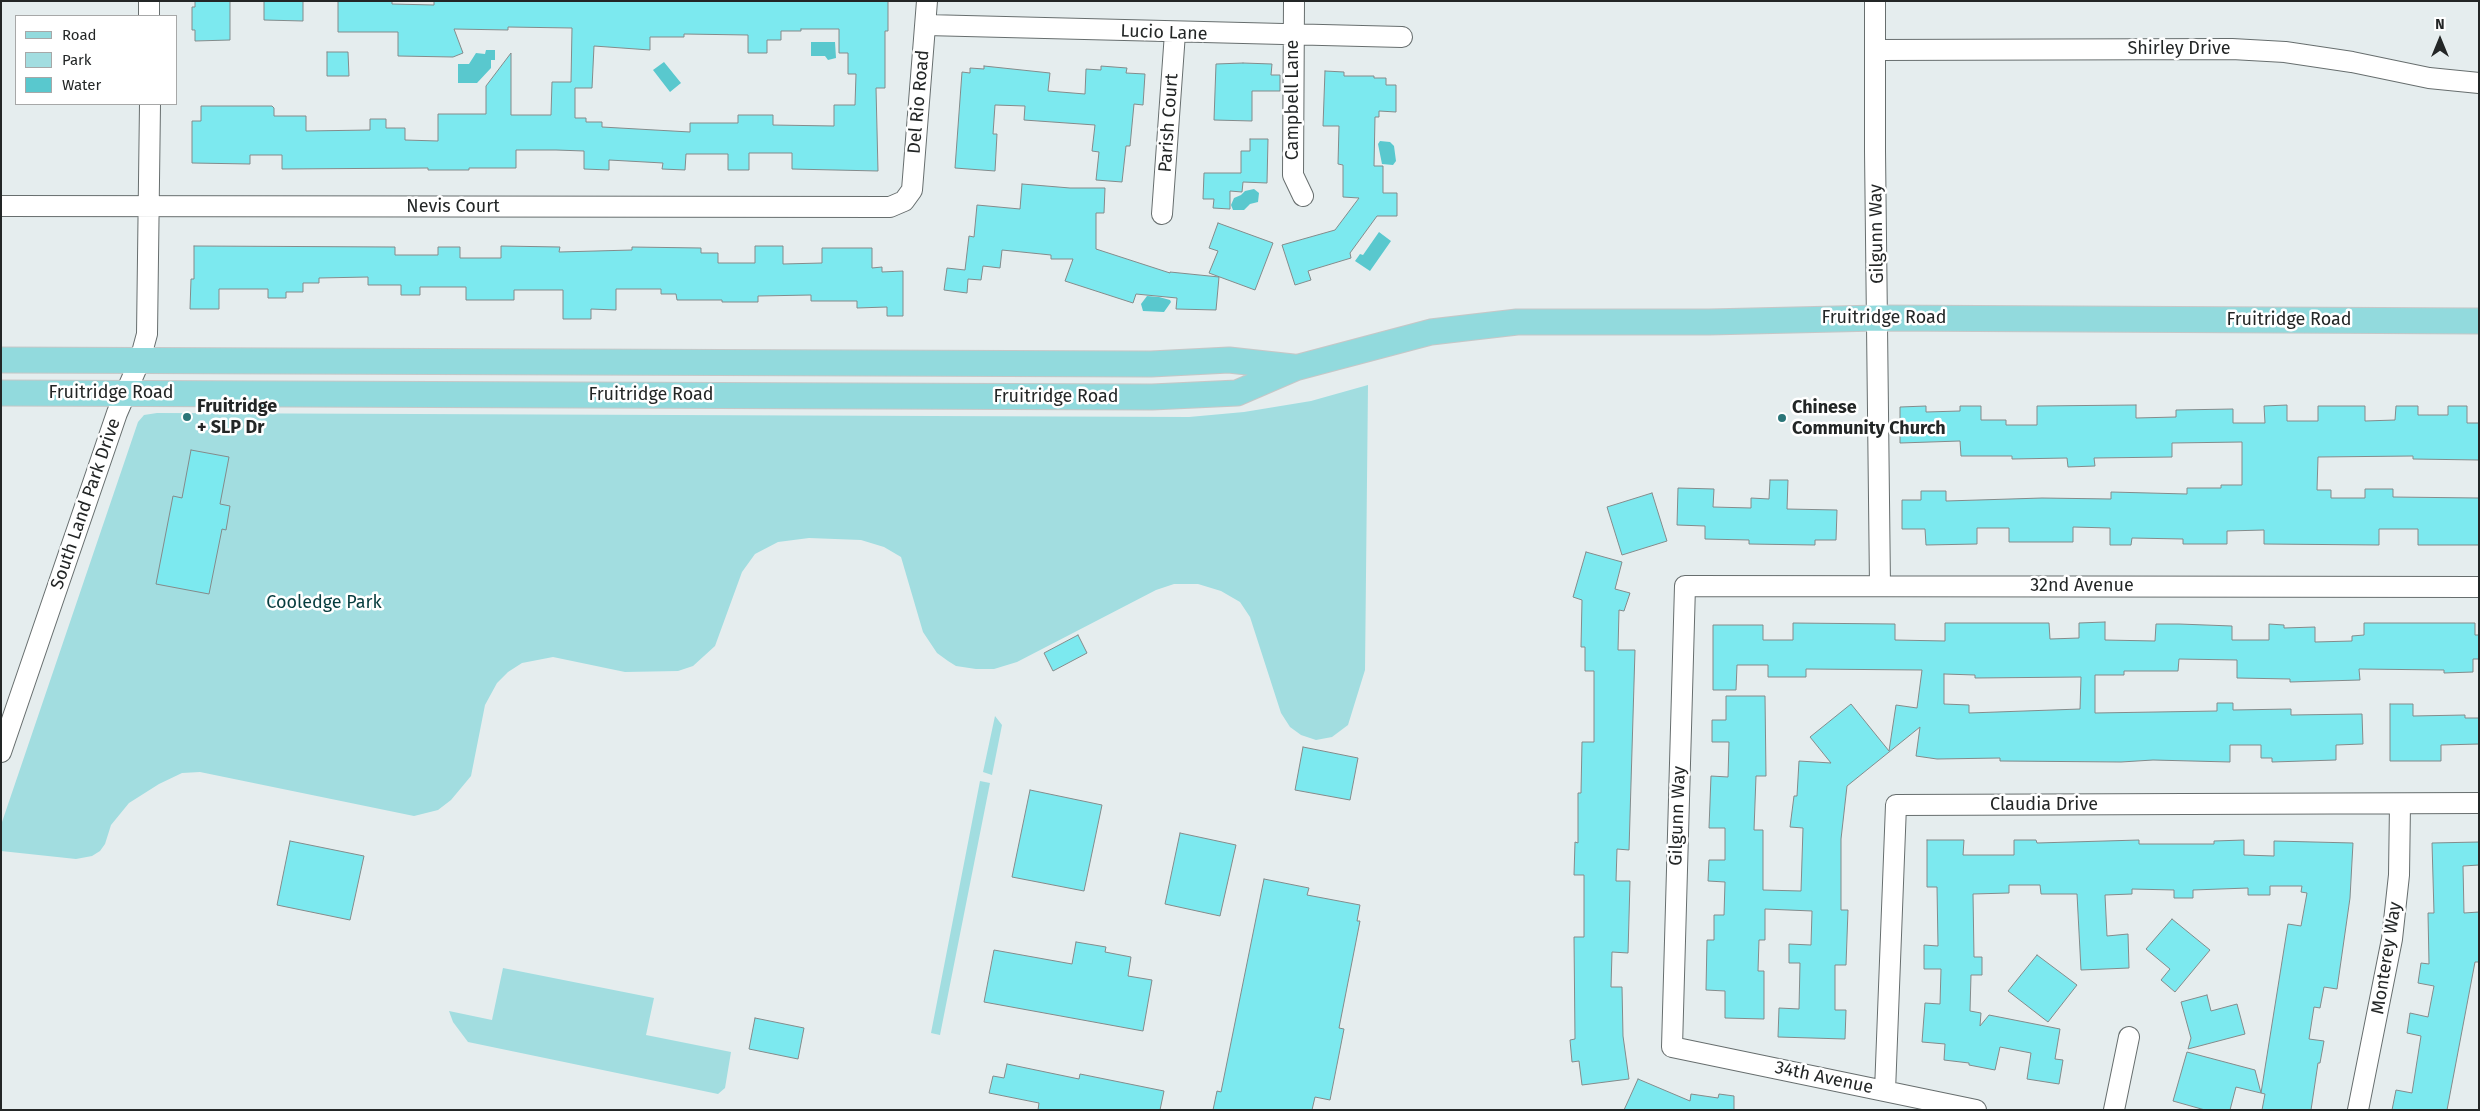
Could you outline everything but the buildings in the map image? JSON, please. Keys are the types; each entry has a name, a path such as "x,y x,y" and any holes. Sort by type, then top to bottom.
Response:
{"main road":[{"name":"Fruitridge Road","path":"1,393 1152,397 1237,392 1295,368 1431,332 1512,322 1709,322 1878,318 2479,321"},
{"name":"Fruitridge Road","path":"1,360 1151,364 1230,360 1295,368"}],"street":[{"path":"149,1 149,15"},
{"name":"Del Rio Road","path":"904,201 912,190 927,1"},
{"name":"Campbell Lane","path":"1294,1 1293,175 1303,196"},
{"name":"Gilgunn Way","path":"1875,1 1874,151 1878,318 1880,586"},
{"name":"Lucio Lane","path":"926,25 1293,36 1402,37"},
{"name":"Parish Court","path":"1162,214 1175,33"},
{"name":"Shirley Drive","path":"1876,50 2232,49 2286,52 2352,62 2429,78 2479,83"},
{"name":"South Land Park Drive","path":"1,752 125,393 140,360 147,334 150,105"},
{"name":"Nevis Court","path":"1,206 879,208 890,207 904,201"},
{"name":"Gilgunn Way","path":"1672,1047 1685,586"},
{"name":"32nd Avenue","path":"1685,586 2479,586"},
{"name":"Monterey Way","path":"2358,1110 2392,938 2399,876 2400,804"},
{"name":"Claudia Drive","path":"1885,1091 1896,805 2479,804"},
{"path":"2114,1110 2129,1037"},
{"name":"34th Avenue","path":"1672,1047 1976,1110"}],"green space":[{"name":"Cooledge Park","path":"1368,385 1365,670 1348,725 1332,737 1316,740 1301,735 1290,727 1281,713 1250,617 1240,602 1221,591 1198,584 1174,584 1156,590 1017,662 994,669 976,669 956,666 937,653 923,632 901,557 884,547 861,540 809,538 778,542 755,554 742,572 715,646 693,666 678,671 625,672 553,657 522,663 508,672 497,683 485,705 471,776 451,800 438,810 414,816 200,772 182,773 159,784 129,803 111,825 105,844 100,851 92,856 76,859 1,851 1,825 138,422 144,415 157,413 1189,417 1244,412 1311,401"},
{"path":"995,716 1002,725 992,775 983,772"},
{"path":"980,781 990,783 940,1035 931,1033"},
{"path":"503,968 654,998 646,1035 731,1052 725,1088 718,1094 468,1042 453,1022 449,1011 492,1020"}],"water":[{"path":"811,42 835,42 836,58 828,60 825,56 811,56"},
{"path":"486,50 495,50 495,60 491,60 491,68 477,83 458,83 458,64 469,64 476,53 485,54"},
{"path":"664,62 681,83 670,92 653,70"},
{"path":"1380,141 1390,142 1394,146 1396,161 1393,165 1382,164 1378,144"},
{"path":"1254,189 1259,193 1258,202 1250,204 1244,210 1233,210 1231,205 1234,198 1245,191"},
{"path":"1379,232 1391,241 1370,271 1355,261 1360,254 1363,255"},
{"path":"1147,296 1159,297 1171,302 1164,312 1143,311 1141,304"}],"place":[{"name":"Fruitridge + SLP Dr","path":"187,417"},
{"name":"Chinese Community Church","path":"1782,418"}]}
